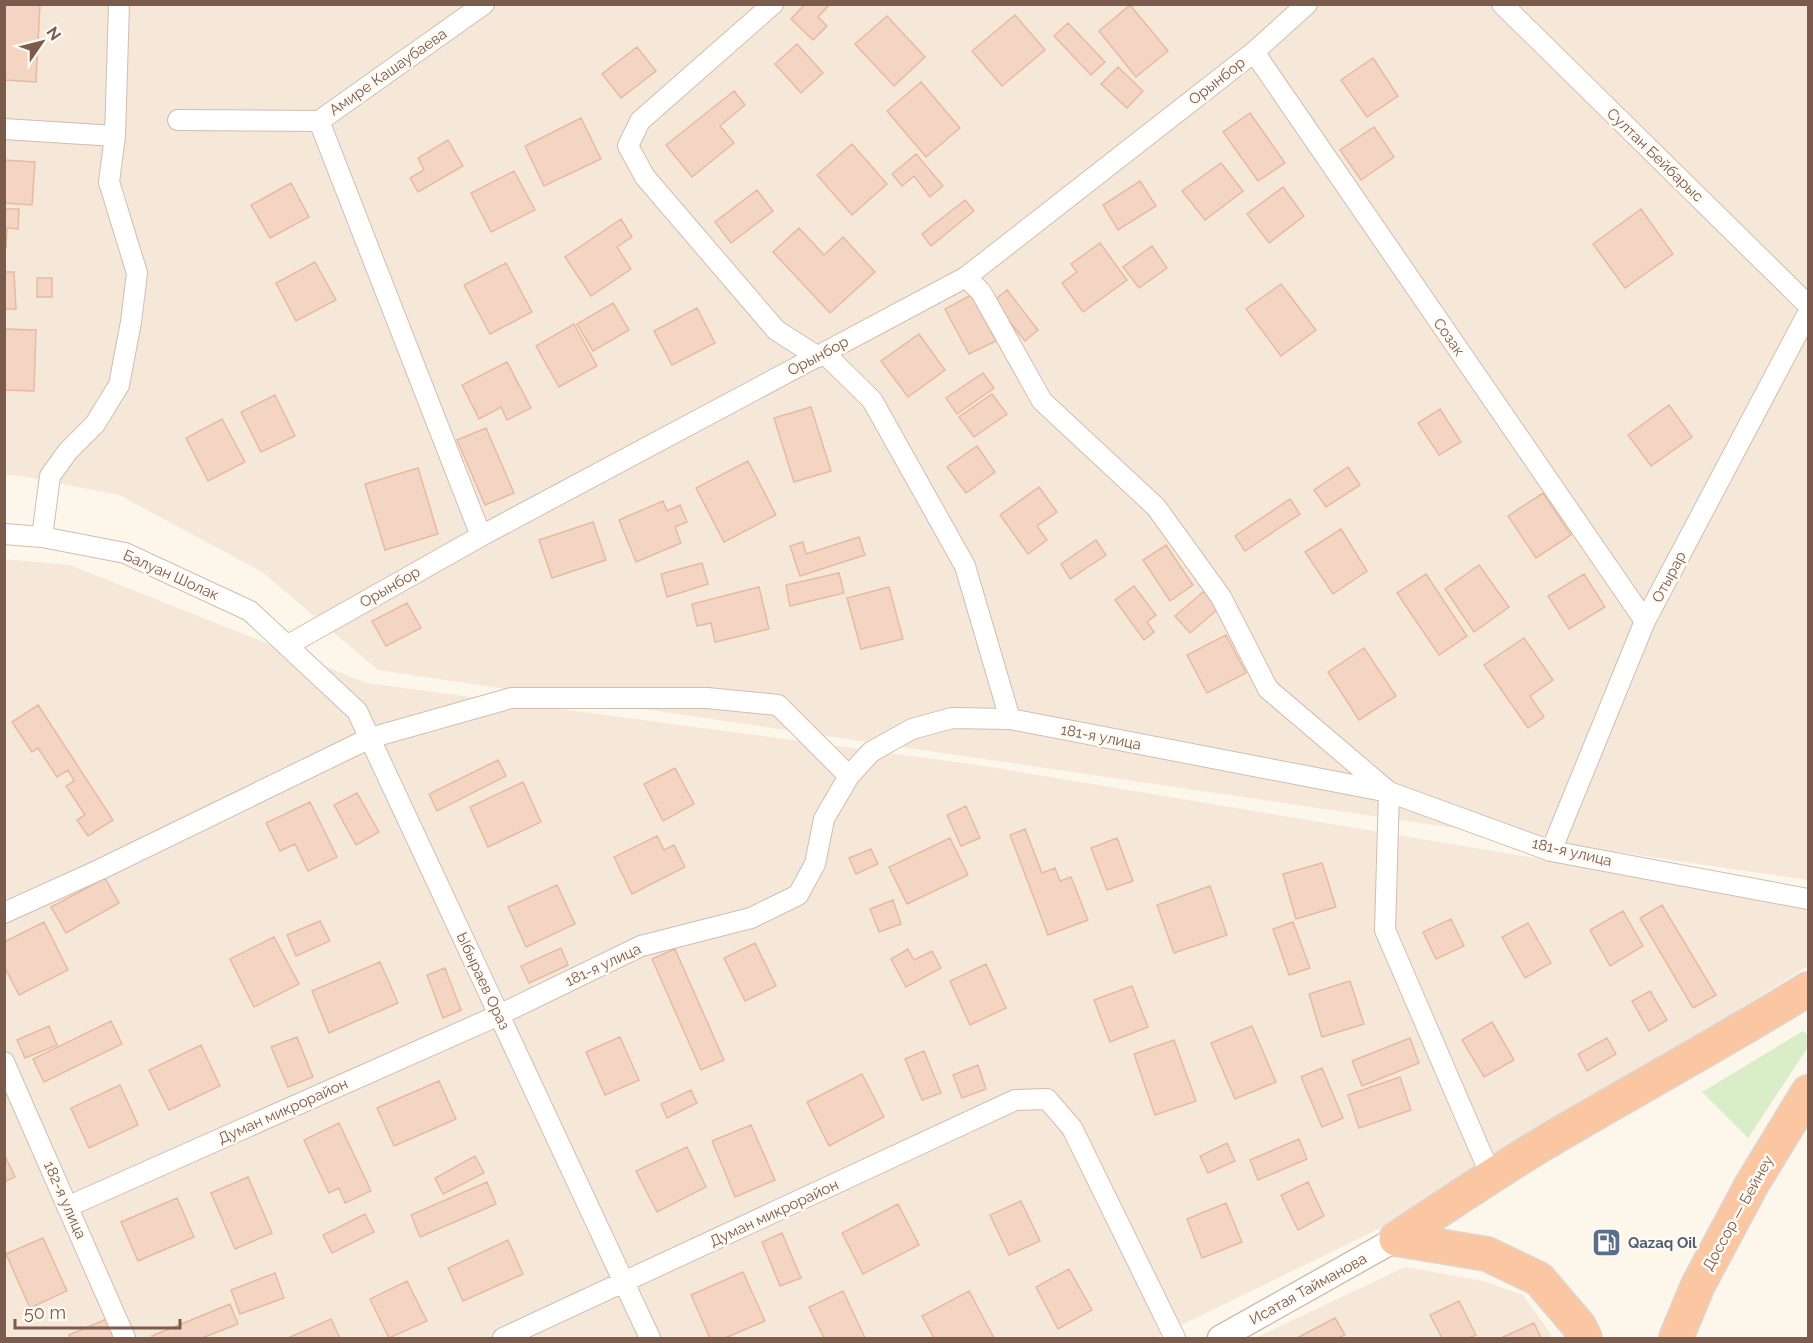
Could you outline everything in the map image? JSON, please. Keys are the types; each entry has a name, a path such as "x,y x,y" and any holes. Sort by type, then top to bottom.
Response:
{"highway":[{"path":"1396,1239 1491,1176 1809,989"},
{"name":"Доссор — Бейнеу","path":"1676,1338 1698,1285 1752,1184 1809,1092"},
{"path":"1396,1239 1487,1254 1539,1279 1579,1326 1585,1338"}],"street":[{"path":"42,537 50,476 68,451 95,424 119,385 131,322 137,273 109,182 115,136 119,4"},
{"name":"Амире Кашаубаева","path":"178,120 319,121 484,4"},
{"path":"773,4 640,121 628,146 645,177 776,330 821,355 872,400 965,566 1010,719"},
{"name":"Орынбор","path":"288,645 481,536 966,277 1254,52 1307,4"},
{"name":"Султан Бейбарыс","path":"1503,4 1809,305"},
{"name":"Созак","path":"1254,52 1645,621"},
{"path":"319,121 481,536"},
{"path":"4,129 115,136"},
{"path":"966,277 981,292 1042,400 1156,507 1221,597 1268,688 1389,792 1384,930 1491,1176"},
{"name":"Отырар","path":"1551,851 1645,621 1809,313"},
{"name":"Балуан Шолак","path":"4,534 42,537 125,552 250,611 288,645"},
{"name":"Ыбыраев Ораз","path":"288,645 357,711 650,1338"},
{"path":"4,913 370,738 511,698 707,698 778,705 849,776"},
{"name":"181-я улица","path":"499,1015 641,946 751,918 798,895 815,864 824,819 849,776 871,752 912,729 952,718 1010,719 1389,792 1551,851 1809,899"},
{"name":"Думан микрорайон","path":"68,1207 499,1015"},
{"name":"182-я улица","path":"4,1062 125,1338"},
{"name":"Думан микрорайон","path":"503,1338 1015,1100 1047,1099 1072,1128 1175,1338"},
{"name":"Исатая Тайманова","path":"1220,1338 1396,1239"}],"shaded area":[{"path":"4,5 1808,5 1808,880 378,670 262,572 119,495 5,475"},
{"path":"4,559 70,565 367,683 985,766 1714,888 1808,907 1808,966 1399,1219 1155,1338 5,1338"},
{"path":"1405,1267 1483,1281 1523,1295 1550,1333 1551,1338 1255,1338"}],"green space":[{"path":"1803,1031 1808,1035 1808,1047 1748,1138 1702,1092"}],"building":[{"path":"4,4 40,4 36,82 4,80"},
{"path":"805,4 830,4 818,17 827,26 813,40 791,19"},
{"path":"1130,5 1168,51 1136,77 1099,31"},
{"path":"1015,15 1045,50 1002,86 972,51"},
{"path":"887,16 925,57 894,86 855,44"},
{"path":"1068,23 1105,62 1091,75 1054,36"},
{"path":"797,44 823,73 801,93 775,64"},
{"path":"637,47 656,71 621,98 602,74"},
{"path":"1373,58 1398,96 1367,117 1341,80"},
{"path":"1118,67 1143,91 1127,108 1101,84"},
{"path":"921,82 960,128 926,157 887,111"},
{"path":"734,91 745,105 720,126 734,143 692,177 666,145"},
{"path":"1250,113 1285,163 1258,181 1223,132"},
{"path":"581,118 601,159 544,186 525,146"},
{"path":"1374,127 1394,157 1361,180 1340,150"},
{"path":"448,140 463,166 418,192 410,178 424,170 418,158"},
{"path":"852,144 887,184 852,215 817,175"},
{"path":"916,154 943,186 930,197 914,176 902,186 892,174"},
{"path":"4,160 35,162 32,205 4,203"},
{"path":"1221,163 1243,191 1205,220 1182,191"},
{"path":"514,171 535,210 491,232 471,193"},
{"path":"1140,181 1156,206 1118,230 1103,205"},
{"path":"291,183 309,217 270,238 251,205"},
{"path":"1283,187 1304,216 1269,243 1247,214"},
{"path":"757,190 773,211 731,243 715,222"},
{"path":"965,200 974,211 931,246 922,234"},
{"path":"4,209 19,209 18,229 7,228 6,248"},
{"path":"1641,209 1673,254 1625,288 1593,244"},
{"path":"621,219 632,237 617,247 631,269 591,296 565,257"},
{"path":"799,228 824,255 843,237 875,272 830,313 773,252"},
{"path":"1100,243 1127,280 1083,312 1062,283 1077,272 1071,264"},
{"path":"1152,246 1167,268 1139,288 1123,267"},
{"path":"315,262 336,300 296,321 276,283"},
{"path":"506,263 532,312 490,334 464,285"},
{"path":"4,272 14,272 16,309 4,309"},
{"path":"37,278 52,278 52,297 37,297"},
{"path":"1281,284 1316,330 1281,356 1246,309"},
{"path":"1007,290 1038,330 1025,341 993,301"},
{"path":"971,295 996,341 969,354 945,309"},
{"path":"613,303 629,330 593,351 577,324"},
{"path":"697,308 715,343 672,365 654,331"},
{"path":"574,324 597,366 559,387 536,346"},
{"path":"4,329 36,330 34,391 4,390"},
{"path":"919,334 945,370 908,397 881,361"},
{"path":"507,362 531,408 507,420 501,407 479,419 462,385"},
{"path":"983,373 994,388 957,414 946,398"},
{"path":"992,394 1007,414 974,437 959,417"},
{"path":"275,395 295,436 261,452 241,412"},
{"path":"1669,405 1692,437 1651,466 1628,435"},
{"path":"811,407 831,471 794,482 774,418"},
{"path":"1440,409 1461,442 1439,455 1418,423"},
{"path":"222,419 245,462 208,481 186,438"},
{"path":"486,428 514,493 485,505 457,440"},
{"path":"977,446 995,472 966,493 947,467"},
{"path":"748,461 776,515 724,542 696,488"},
{"path":"1348,467 1360,485 1326,507 1314,490"},
{"path":"418,468 438,534 385,550 365,484"},
{"path":"1039,487 1057,512 1037,526 1047,540 1028,554 1000,515"},
{"path":"1543,493 1571,535 1536,558 1508,516"},
{"path":"1290,499 1300,514 1245,551 1235,536"},
{"path":"663,501 667,511 680,505 687,522 675,527 681,543 636,562 619,520"},
{"path":"593,522 606,560 552,578 539,540"},
{"path":"1341,529 1367,571 1333,594 1305,552"},
{"path":"859,537 865,555 800,576 790,546 803,542 806,554"},
{"path":"1096,540 1106,555 1070,579 1061,564"},
{"path":"1166,545 1193,585 1170,601 1143,560"},
{"path":"702,563 708,584 667,597 661,574"},
{"path":"1479,565 1509,607 1474,632 1445,589"},
{"path":"839,573 844,593 790,606 786,585"},
{"path":"1426,574 1467,636 1439,655 1397,593"},
{"path":"1584,574 1605,607 1569,629 1548,596"},
{"path":"1134,586 1156,615 1147,622 1154,632 1144,640 1115,600"},
{"path":"759,587 769,629 715,642 711,623 697,626 692,604"},
{"path":"889,587 903,639 861,649 847,598"},
{"path":"1204,591 1218,609 1190,633 1175,616"},
{"path":"407,603 421,628 386,646 372,621"},
{"path":"1226,635 1246,673 1207,693 1187,655"},
{"path":"1524,638 1553,680 1530,696 1544,717 1528,728 1484,665"},
{"path":"1364,648 1396,696 1359,720 1328,672"},
{"path":"38,705 113,820 88,836 77,820 85,815 66,786 74,781 68,770 57,777 38,748 32,752 12,722"},
{"path":"498,760 506,776 437,811 429,794"},
{"path":"675,768 694,804 663,821 644,784"},
{"path":"523,782 541,822 488,847 470,807"},
{"path":"357,793 379,832 356,845 334,805"},
{"path":"310,802 337,857 308,871 295,844 280,851 266,823"},
{"path":"966,806 980,838 961,846 947,815"},
{"path":"1025,829 1042,873 1055,868 1060,881 1071,877 1088,920 1048,935 1010,835"},
{"path":"657,836 664,850 674,845 685,867 632,894 614,857"},
{"path":"950,838 968,875 907,904 889,867"},
{"path":"1117,838 1133,881 1107,890 1091,848"},
{"path":"871,849 878,864 856,874 849,858"},
{"path":"1322,863 1336,907 1296,919 1283,874"},
{"path":"105,878 119,903 66,933 51,907"},
{"path":"557,885 575,924 526,947 508,907"},
{"path":"1210,886 1227,935 1174,953 1157,905"},
{"path":"893,900 901,924 879,932 870,909"},
{"path":"1662,905 1716,995 1693,1008 1640,918"},
{"path":"1623,911 1643,946 1610,966 1590,930"},
{"path":"1451,919 1464,946 1436,959 1423,932"},
{"path":"320,921 330,941 296,956 287,935"},
{"path":"44,922 68,970 19,995 4,966 4,942"},
{"path":"1293,922 1310,968 1289,975 1273,929"},
{"path":"1528,923 1551,963 1525,978 1502,937"},
{"path":"274,937 299,984 254,1007 230,959"},
{"path":"755,943 776,986 745,1001 724,958"},
{"path":"561,948 568,965 529,983 521,966"},
{"path":"675,949 724,1060 701,1070 652,959"},
{"path":"908,949 914,960 932,951 941,968 906,987 891,959"},
{"path":"380,962 398,1003 329,1033 312,991"},
{"path":"986,964 1006,1008 970,1025 950,981"},
{"path":"445,968 461,1010 443,1018 427,975"},
{"path":"1350,981 1364,1024 1322,1037 1309,994"},
{"path":"1132,986 1148,1027 1110,1042 1094,1000"},
{"path":"1650,991 1667,1020 1649,1031 1632,1001"},
{"path":"111,1021 122,1044 44,1082 33,1059"},
{"path":"1492,1022 1514,1060 1484,1077 1462,1040"},
{"path":"49,1026 57,1045 25,1058 17,1040"},
{"path":"1252,1026 1276,1082 1235,1099 1211,1043"},
{"path":"297,1037 313,1077 288,1087 271,1047"},
{"path":"620,1037 639,1080 605,1095 586,1052"},
{"path":"1410,1038 1419,1063 1362,1086 1352,1061"},
{"path":"1607,1038 1616,1054 1587,1071 1578,1054"},
{"path":"1174,1040 1196,1101 1155,1115 1134,1054"},
{"path":"201,1045 220,1086 169,1110 149,1070"},
{"path":"924,1051 941,1093 922,1100 905,1059"},
{"path":"978,1065 986,1089 962,1098 953,1075"},
{"path":"1322,1068 1343,1118 1322,1127 1301,1077"},
{"path":"862,1074 884,1117 829,1146 807,1102"},
{"path":"1400,1077 1411,1110 1359,1128 1348,1095"},
{"path":"439,1081 456,1119 394,1146 377,1108"},
{"path":"120,1085 138,1125 89,1148 71,1108"},
{"path":"691,1090 697,1103 667,1118 661,1104"},
{"path":"339,1123 371,1191 345,1203 339,1188 329,1193 304,1140"},
{"path":"751,1125 775,1180 735,1197 712,1141"},
{"path":"1299,1139 1307,1159 1258,1180 1250,1160"},
{"path":"1227,1143 1235,1161 1208,1173 1200,1156"},
{"path":"687,1147 706,1187 657,1212 636,1171"},
{"path":"4,1154 15,1177 4,1182"},
{"path":"475,1156 484,1173 443,1194 435,1178"},
{"path":"248,1177 272,1233 235,1249 211,1193"},
{"path":"487,1182 496,1204 420,1237 411,1215"},
{"path":"1308,1182 1324,1216 1298,1230 1281,1195"},
{"path":"177,1198 194,1237 138,1261 121,1222"},
{"path":"1021,1201 1040,1241 1009,1255 990,1215"},
{"path":"1226,1203 1242,1242 1202,1258 1187,1219"},
{"path":"898,1204 919,1245 863,1274 842,1233"},
{"path":"365,1214 374,1232 332,1253 323,1235"},
{"path":"782,1233 801,1278 780,1286 762,1242"},
{"path":"43,1238 67,1291 30,1308 6,1254"},
{"path":"508,1240 523,1274 463,1301 448,1268"},
{"path":"1069,1269 1092,1310 1058,1329 1036,1287"},
{"path":"743,1272 765,1321 725,1338 710,1338 691,1295"},
{"path":"275,1273 284,1298 240,1314 231,1290"},
{"path":"407,1281 427,1321 389,1338 370,1299"},
{"path":"843,1291 865,1338 824,1338 809,1307"},
{"path":"969,1291 994,1338 934,1338 922,1316"},
{"path":"1459,1301 1476,1335 1469,1338 1442,1338 1430,1315"},
{"path":"230,1304 238,1324 202,1338 153,1338 152,1336"},
{"path":"109,1318 118,1338 70,1338 69,1335"},
{"path":"1335,1318 1345,1335 1338,1338 1297,1338"},
{"path":"331,1319 340,1338 288,1338"},
{"path":"1534,1323 1541,1338 1501,1338"}],"place":[{"name":"Qazaq Oil","path":"1607,1243"}]}
